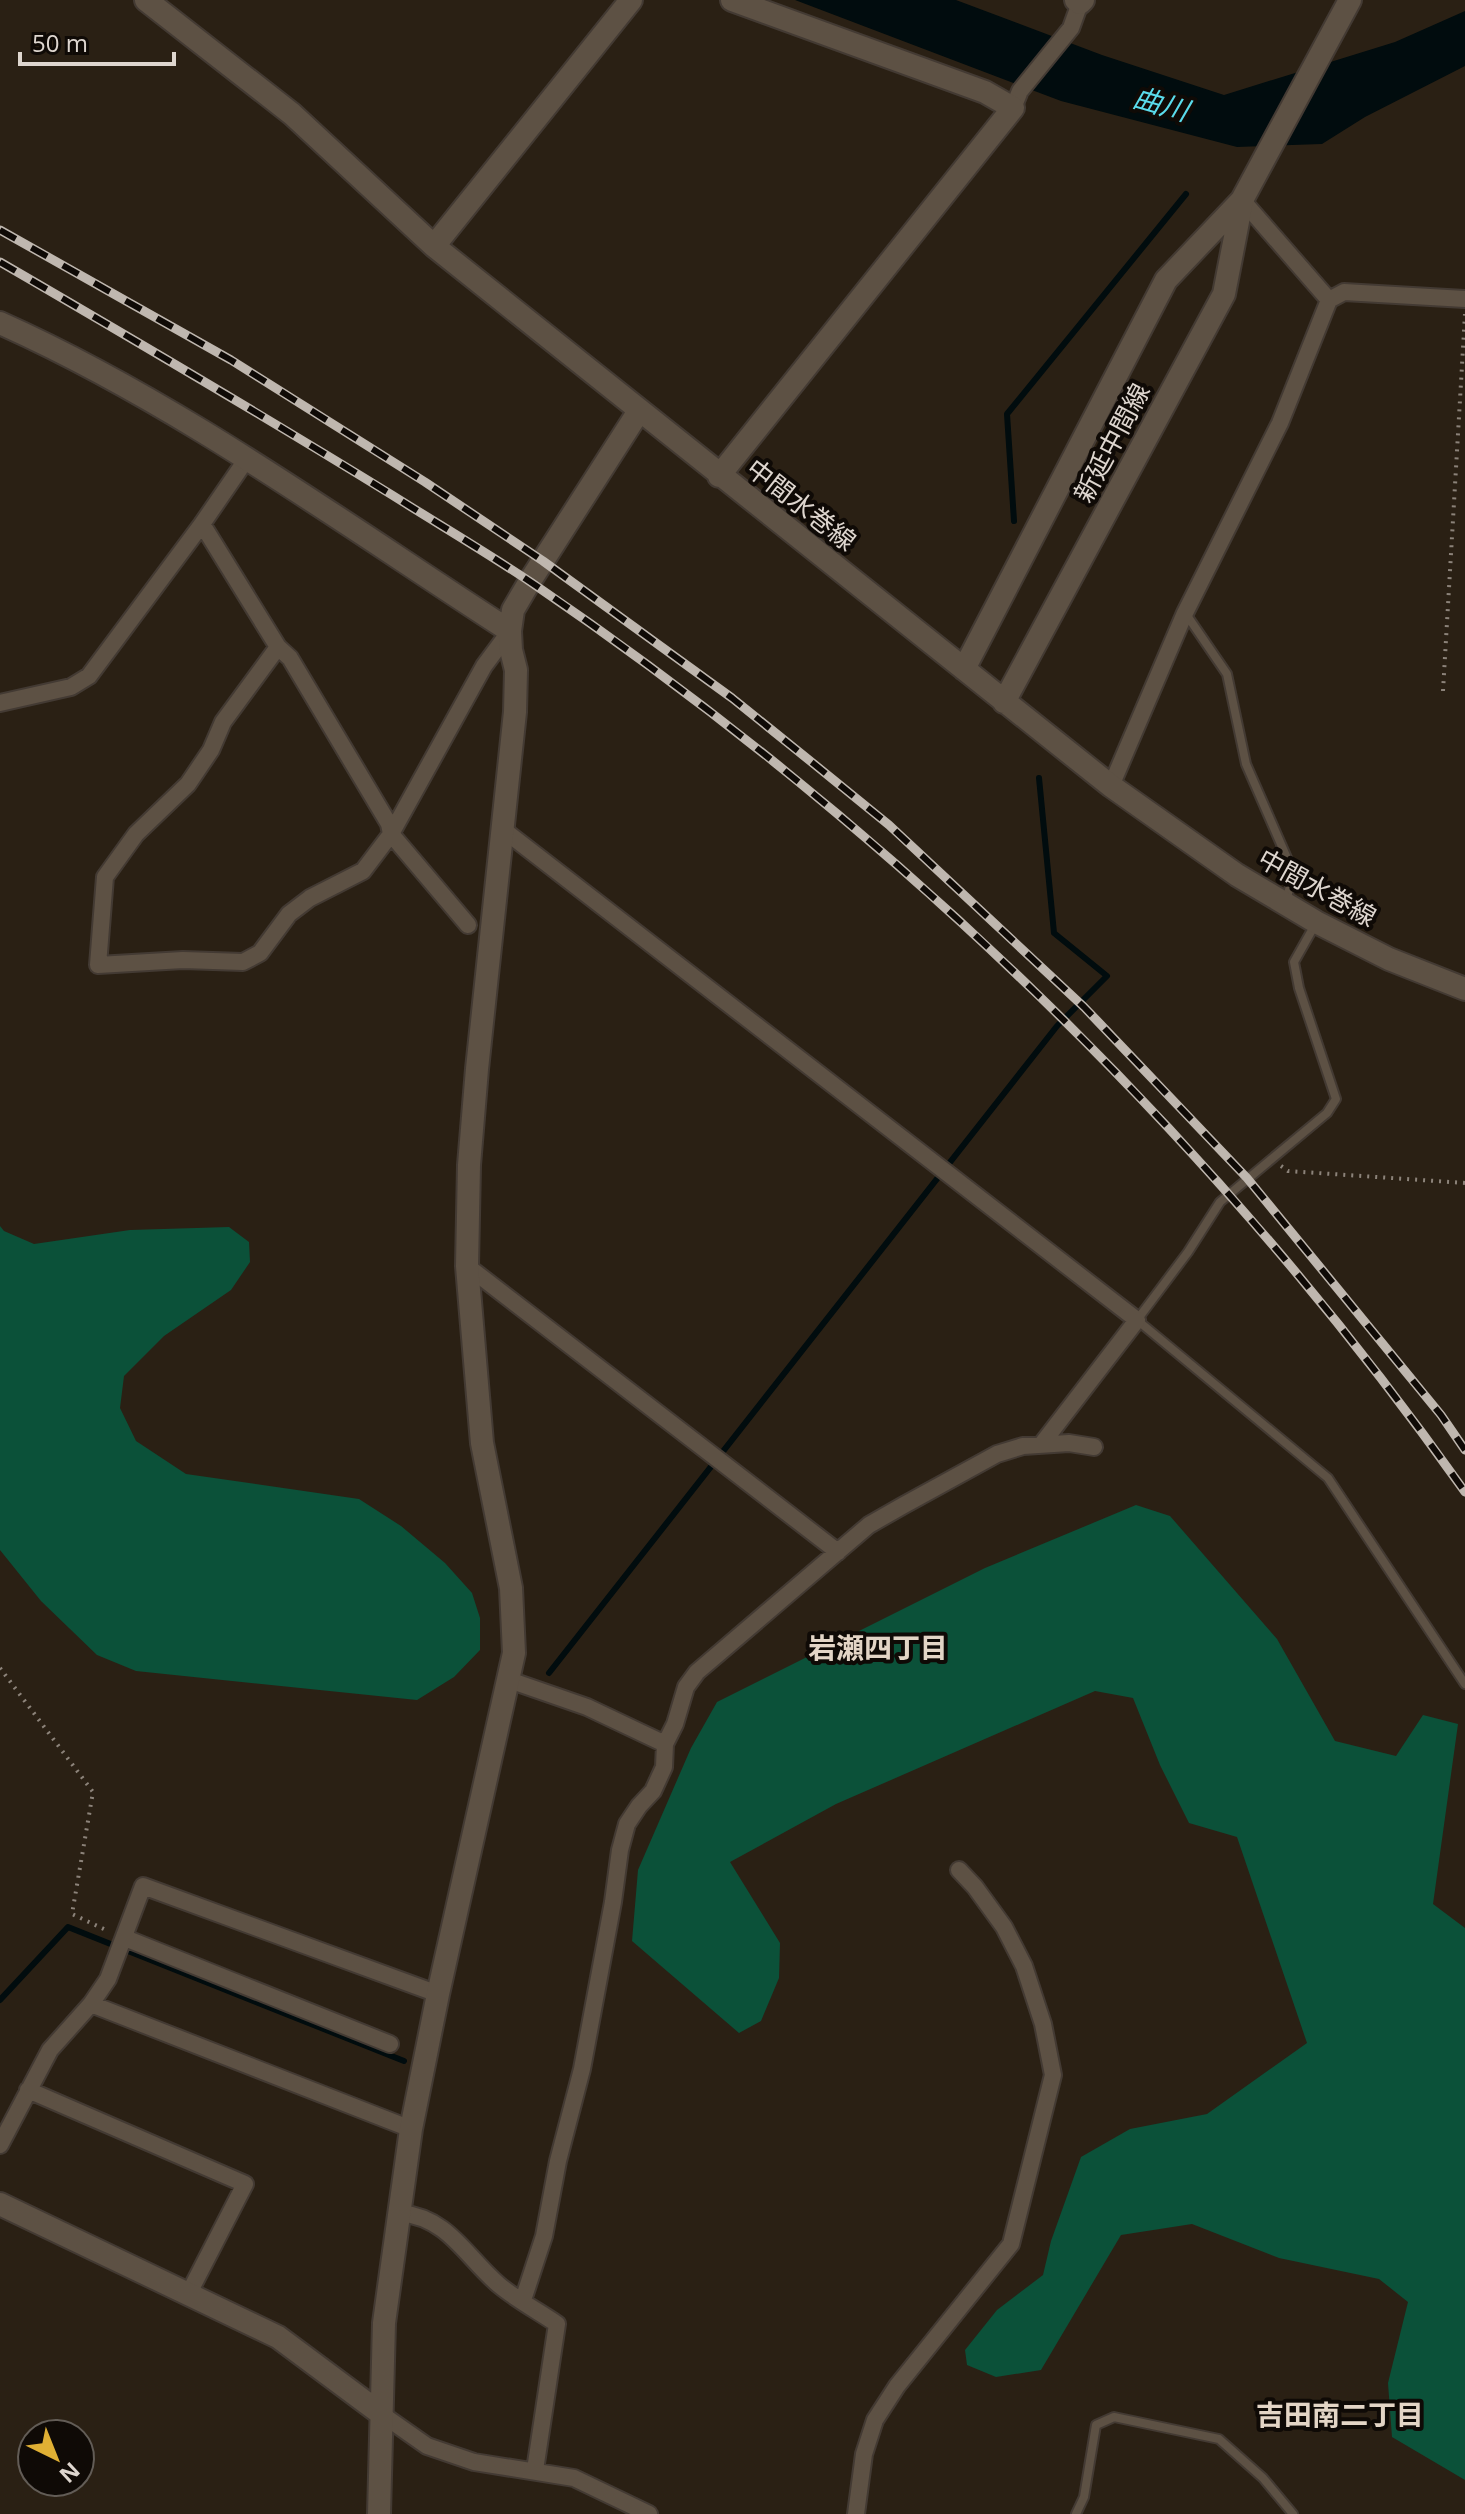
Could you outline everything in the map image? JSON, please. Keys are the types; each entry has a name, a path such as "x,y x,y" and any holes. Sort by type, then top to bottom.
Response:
{"street":[{"name":"中間水巻線","path":"146,0 292,114 434,246 1111,786 1237,875 1316,922 1389,959 1465,989"},
{"path":"434,246 631,0"},
{"path":"732,0 985,92 1016,100"},
{"name":"新延中間線","path":"964,669 1166,280 1242,200 1350,0"},
{"path":"719,476 1071,28 1080,1"},
{"path":"1242,200 1329,300"},
{"name":"新延中間線","path":"1004,702 1224,294 1242,200"},
{"path":"1111,786 1185,613 1280,423 1329,300 1344,292 1465,299"},
{"path":"0,323 136,394 246,460 510,631"},
{"path":"379,2514 384,2323 411,2129 514,1653 511,1588 482,1443 467,1266 469,1165 515,712 516,670 510,631 513,610 530,581 639,411"},
{"path":"0,703 71,687 89,676 246,460"},
{"path":"202,524 278,647 298,670 389,824 391,834 468,925"},
{"path":"278,647 223,722 211,750 188,784 136,834 105,877 98,965 183,960 243,962 260,953 289,914 310,898 363,871 391,834 484,666 510,631"},
{"path":"501,828 1137,1320 1041,1445"},
{"path":"467,1266 838,1552"},
{"path":"523,2300 544,2236 558,2161 582,2069 620,1850 627,1824 653,1791 664,1767 665,1744 675,1724 686,1687 697,1672 869,1525 997,1454 1023,1446 1069,1443 1094,1447"},
{"path":"509,1680 587,1707 665,1744"},
{"path":"856,2514 864,2454 875,2420 897,2386 1011,2244 1053,2075 1043,2024 1024,1966 1004,1927 959,1870"},
{"path":"0,2145 50,2050 91,2004 108,1979 143,1886 438,1994"},
{"path":"125,1938 390,2044"},
{"path":"91,2004 411,2129"},
{"path":"28,2090 245,2184 189,2293"},
{"path":"0,2204 278,2337 427,2446 474,2462 574,2478 649,2514"},
{"path":"400,2213 422,2215 456,2240 495,2282 557,2324 535,2470"}],"lane":[{"path":"1185,613 1227,674 1246,764 1294,874 1285,904"},
{"path":"1316,922 1294,962 1299,988 1336,1099 1327,1113 1220,1202 1188,1252 1137,1320 1328,1478 1465,1684"},
{"path":"1076,2514 1084,2497 1096,2425 1114,2417 1219,2439 1263,2478 1293,2514"}],"path":[{"path":"1443,691 1465,307"},
{"path":"1272,1159 1288,1171 1465,1183"},
{"path":"0,1668 93,1792 72,1914 125,1938"}],"green space":[{"path":"0,1226 4,1231 34,1244 130,1230 229,1227 249,1242 250,1262 231,1290 164,1336 124,1376 120,1408 136,1441 186,1474 359,1499 401,1526 445,1563 472,1593 480,1618 480,1650 454,1677 417,1700 136,1671 97,1655 41,1601 0,1550"},
{"path":"1136,1505 1170,1516 1277,1639 1335,1741 1396,1756 1423,1715 1458,1724 1433,1904 1465,1928 1465,2480 1392,2437 1388,2383 1408,2302 1379,2279 1279,2258 1192,2224 1121,2235 1041,2370 996,2377 967,2365 965,2350 997,2310 1043,2275 1051,2241 1081,2157 1130,2129 1207,2114 1307,2043 1237,1837 1189,1823 1160,1765 1133,1698 1095,1691 836,1804 730,1862 780,1943 779,1978 761,2021 739,2033 632,1941 638,1870 691,1748 717,1702 985,1568"}],"water":[{"name":"曲川","path":"795,0 956,0 1102,55 1224,95 1395,42 1465,11 1465,66 1365,117 1322,144 1237,147 1061,101"}],"waterway":[{"path":"1014,521 1007,414 1186,194"},
{"path":"549,1673 1057,1026 1107,976 1054,933 1039,778"},
{"path":"0,2000 68,1927 404,2061"}],"railway":[{"path":"0,230 231,360 425,482 543,561 732,698 889,825 1084,1007 1247,1178 1441,1415 1465,1450"},
{"path":"0,262 392,495 532,583 665,678 794,778 919,884 1039,996 1154,1113 1264,1234 1367,1361 1465,1492"}],"district":[{"name":"岩瀬四丁目","path":"878,1648"},
{"name":"吉田南二丁目","path":"1340,2415"}]}
